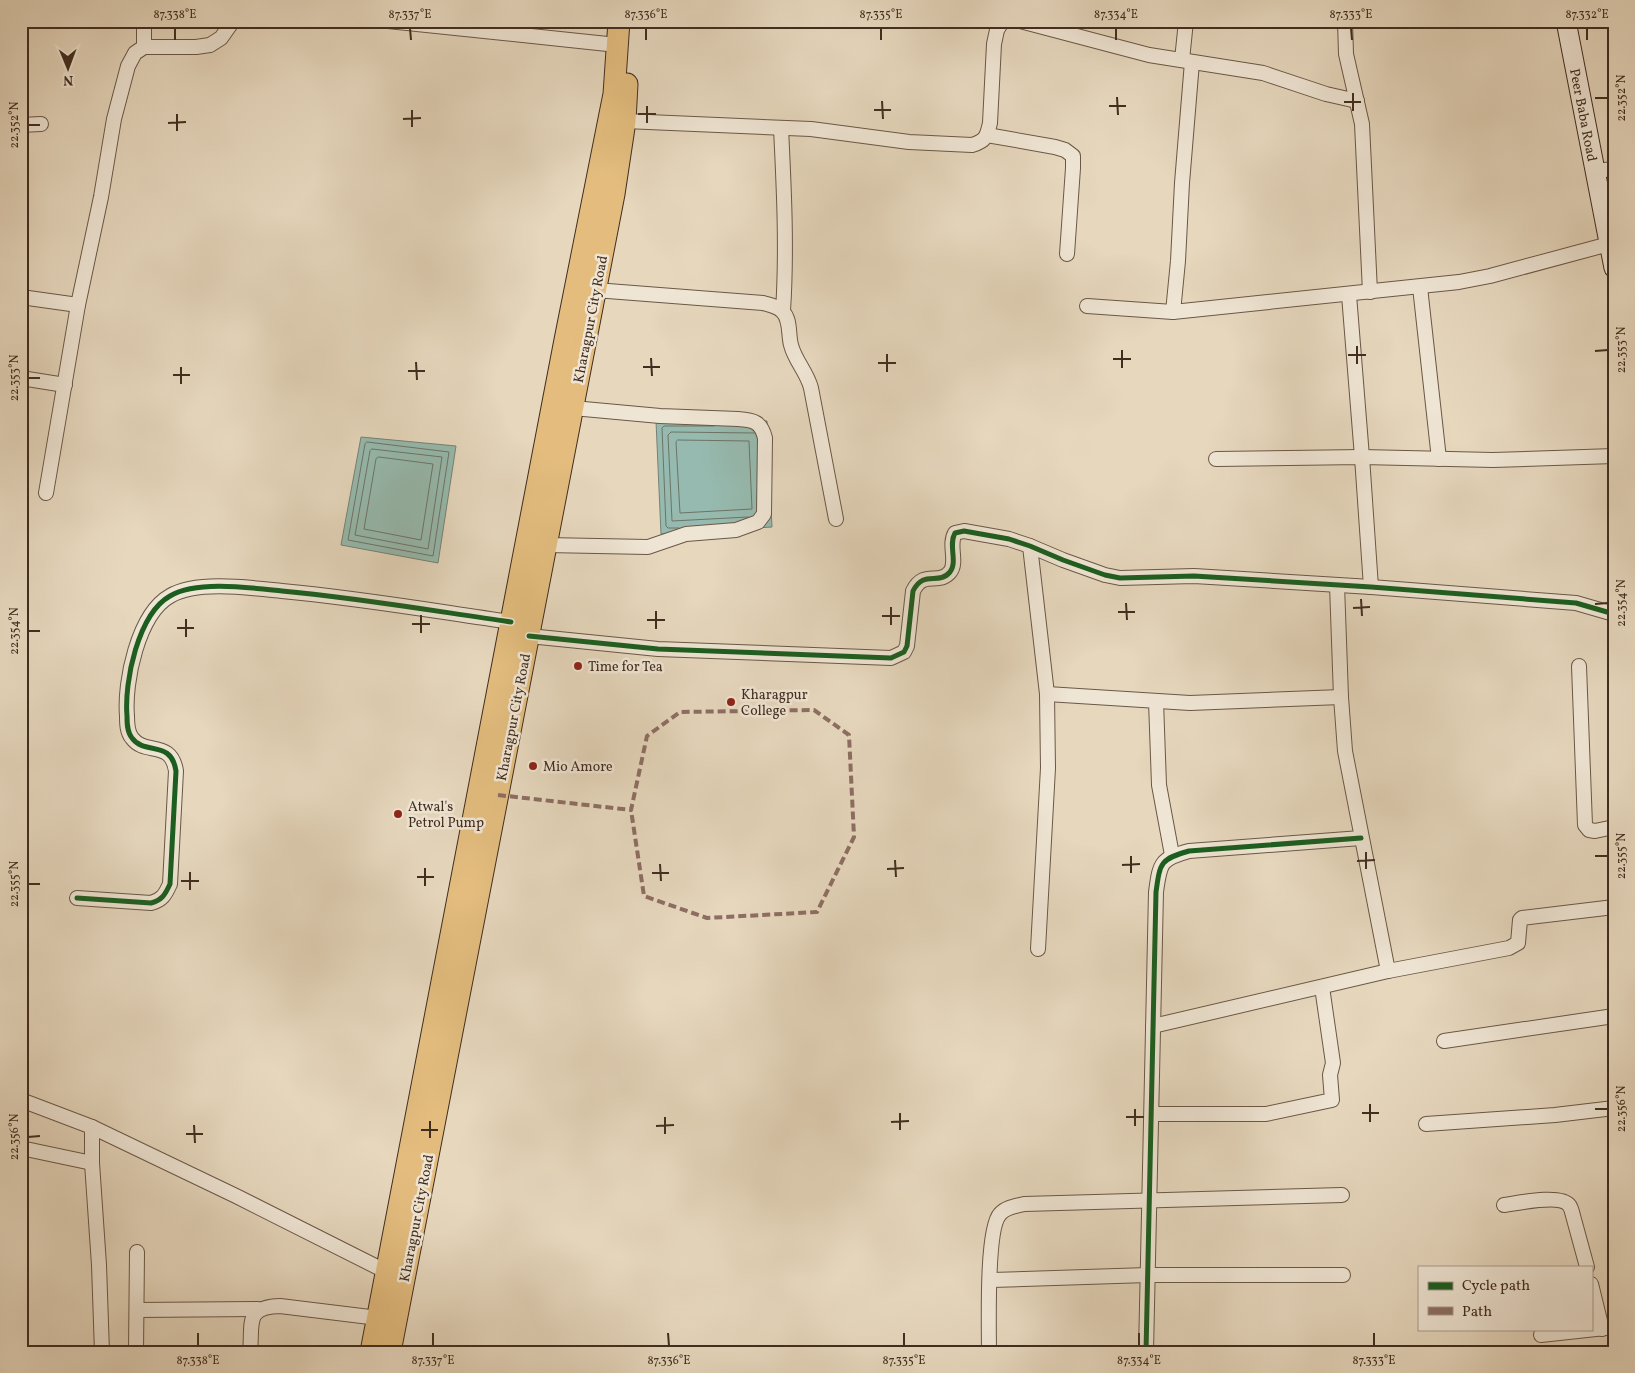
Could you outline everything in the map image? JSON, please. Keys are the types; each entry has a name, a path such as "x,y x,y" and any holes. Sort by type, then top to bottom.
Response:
{"main road":[{"path":"371,1352 614,94 619,21"},
{"name":"Kharagpur City Road","path":"390,1352 614,194 625,121 630,21"},
{"name":"Peer Baba Road","path":"1566,21 1614,266"}],"street":[{"path":"144,47 146,21"},
{"path":"46,493 78,305 101,197 114,118 128,66 135,53 144,47 196,47 210,44 221,38 233,21"},
{"path":"388,21 617,45"},
{"path":"625,121 811,129 909,142 972,144 981,142 987,135 990,123 994,44 997,30 1002,22 1006,21"},
{"path":"1020,21 1149,56 1263,74 1326,94 1357,101"},
{"path":"1173,312 1182,183 1187,61 1186,21"},
{"path":"1345,21 1346,54 1362,124 1370,292"},
{"path":"21,125 41,124"},
{"path":"781,128 786,224 783,311"},
{"path":"987,135 1055,147 1065,150 1072,156 1074,168 1067,254"},
{"path":"1595,171 1614,169"},
{"path":"1087,306 1173,312 1420,287 1490,276 1609,244"},
{"path":"1420,287 1439,459"},
{"path":"596,290 763,304 776,306 783,311 788,321 790,342 795,358 809,378 812,388 836,519"},
{"path":"1349,295 1371,587"},
{"path":"21,297 78,305"},
{"path":"21,378 64,386"},
{"path":"546,546 648,547 686,534 736,530 758,522 764,514 765,438 763,430 758,424 738,419 660,416 573,408"},
{"path":"1216,459 1362,457 1493,460 1614,456"},
{"path":"529,636 658,649 891,658 904,652 907,646 913,591 917,584 922,579 946,576 952,571 952,538 955,533 964,531 1009,539 1104,575 1120,578 1194,576 1371,587 1576,603 1614,614"},
{"path":"1030,546 1047,694 1048,768 1038,949"},
{"path":"1337,585 1345,751 1388,971"},
{"path":"77,898 151,903 160,900 170,884 174,837 175,760 170,754 140,744 132,738 128,731 126,698 133,659 144,628 149,617 170,596 187,590 209,586 238,586 341,596 511,622"},
{"path":"1579,666 1586,825 1589,830 1595,831 1614,827"},
{"path":"1047,694 1190,703 1341,697"},
{"path":"1156,701 1158,785 1172,856"},
{"path":"1146,1352 1156,892 1163,862 1172,856 1189,851 1361,838"},
{"path":"1153,1026 1388,971 1509,948 1518,943 1520,920 1526,916 1614,907"},
{"path":"1152,1114 1266,1114 1332,1100 1330,1075 1334,1062 1322,987"},
{"path":"1444,1041 1614,1016"},
{"path":"21,1100 92,1127 236,1196 386,1272"},
{"path":"1426,1124 1554,1115 1614,1108"},
{"path":"92,1127 92,1163 99,1265 102,1352"},
{"path":"21,1148 92,1163"},
{"path":"989,1352 990,1280 994,1227 999,1214 1009,1208 1024,1204 1342,1195"},
{"path":"1504,1205 1552,1199 1564,1201 1570,1205 1587,1266"},
{"path":"136,1352 137,1252"},
{"path":"990,1280 1148,1275 1343,1274"},
{"path":"1592,1287 1608,1328 1592,1330"},
{"path":"137,1310 258,1309 280,1306 378,1318"},
{"path":"250,1352 253,1315 258,1309"},
{"path":"1542,1335 1589,1330"}],"water":[{"path":"656,421 767,421 772,527 661,534"},
{"path":"361,437 456,446 438,563 341,545"}],"marked path":[{"path":"498,795 631,810 647,736 680,712 814,710 849,735 854,837 817,912 707,918 644,896 631,810"}],"cycle path":[{"path":"529,636 658,649 891,658 904,652 907,646 913,591 917,584 926,579 941,578 950,572 953,563 953,538 955,533 964,531 1009,539 1105,575 1120,578 1194,576 1371,587 1576,603 1614,614"},
{"path":"77,898 151,903 163,896 170,884 176,771 169,755 163,751 137,743 132,738 128,727 127,702 128,685 135,650 149,618 159,605 170,596 195,588 240,587 339,597 511,622"},
{"path":"1146,1352 1156,892 1161,868 1167,860 1189,851 1361,838"}],"place":[{"name":"Time for Tea","path":"578,666"},
{"name":"Kharagpur College","path":"731,702"},
{"name":"Mio Amore","path":"533,766"},
{"name":"Atwal's Petrol Pump","path":"398,814"}]}
